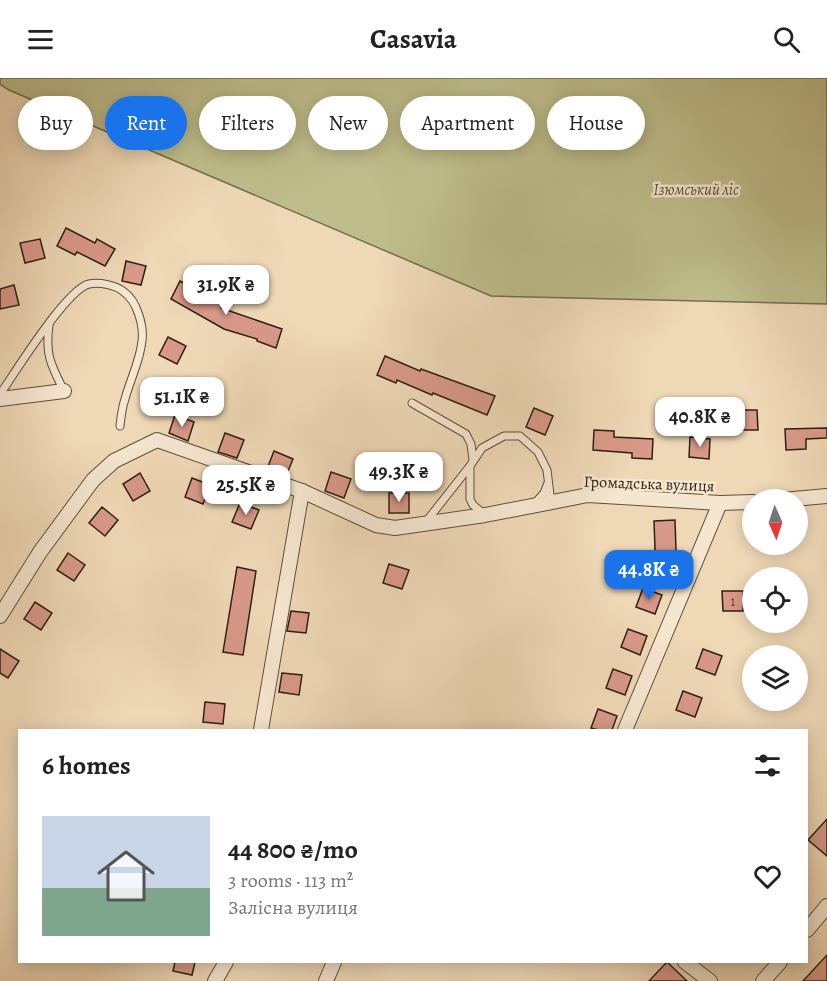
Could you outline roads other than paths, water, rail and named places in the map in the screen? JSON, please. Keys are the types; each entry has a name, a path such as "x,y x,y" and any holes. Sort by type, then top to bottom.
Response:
{"street":[{"path":"1,398 64,391"},
{"name":"Громадська вулиця","path":"0,616 40,552 93,480 114,461 157,440 302,491 376,525 395,528 485,515 588,495 742,502"},
{"path":"261,729 302,491"},
{"path":"808,498 827,496"},
{"path":"625,729 720,503"},
{"path":"808,929 827,906"},
{"path":"214,981 225,963"},
{"path":"326,981 334,963"},
{"path":"686,963 710,981"},
{"path":"763,981 779,963"}],"lane":[{"path":"1,398 3,390 49,323 87,284 102,284 121,289 133,299 138,313 142,340 124,399 120,426"},
{"path":"49,323 46,344 50,361 64,391"},
{"path":"412,403 466,434 471,444 470,500 485,515"},
{"path":"423,525 482,448 504,436 520,436 529,442 544,460 549,483 558,502"},
{"path":"549,483 558,502"},
{"path":"531,507 544,493 549,483"}],"park label":[{"name":"Ізюмський ліс","path":"696,190"}]}
